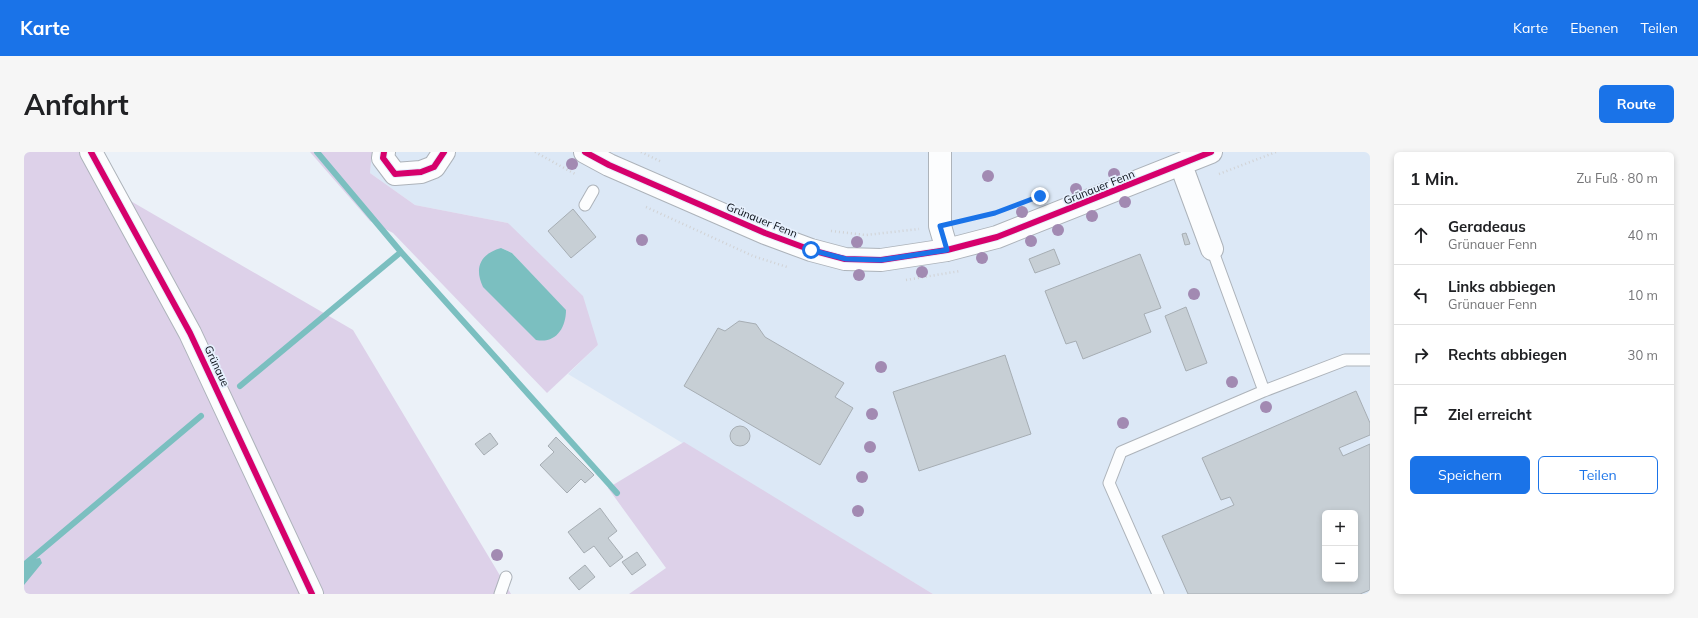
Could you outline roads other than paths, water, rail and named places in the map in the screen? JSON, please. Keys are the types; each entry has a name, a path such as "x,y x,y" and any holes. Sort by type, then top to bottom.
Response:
{"street":[{"name":"Grünaue","path":"91,152 190,333 312,594"},
{"path":"384,152 383,158 395,174 421,172 434,167 444,152"},
{"name":"Grünauer Fenn","path":"586,152 609,165 765,234 811,250 846,259 881,260 947,250 997,237 1211,152"},
{"path":"940,152 940,226 947,250"},
{"path":"1181,165 1212,250"}],"lane":[{"path":"585,205 593,191"},
{"path":"1212,250 1264,391"},
{"path":"1158,594 1109,482 1121,452 1264,391 1344,360 1370,360"},
{"path":"500,594 506,577"}],"water":[{"path":"501,248 512,253 566,310 566,317 562,328 549,340 536,340 483,287 479,274 481,263 488,254"},
{"path":"40,558 42,563 24,585 24,565 31,559"}],"waterway":[{"path":"317,152 401,252 617,493"},
{"path":"240,386 401,252"},
{"path":"24,565 201,416"}]}
